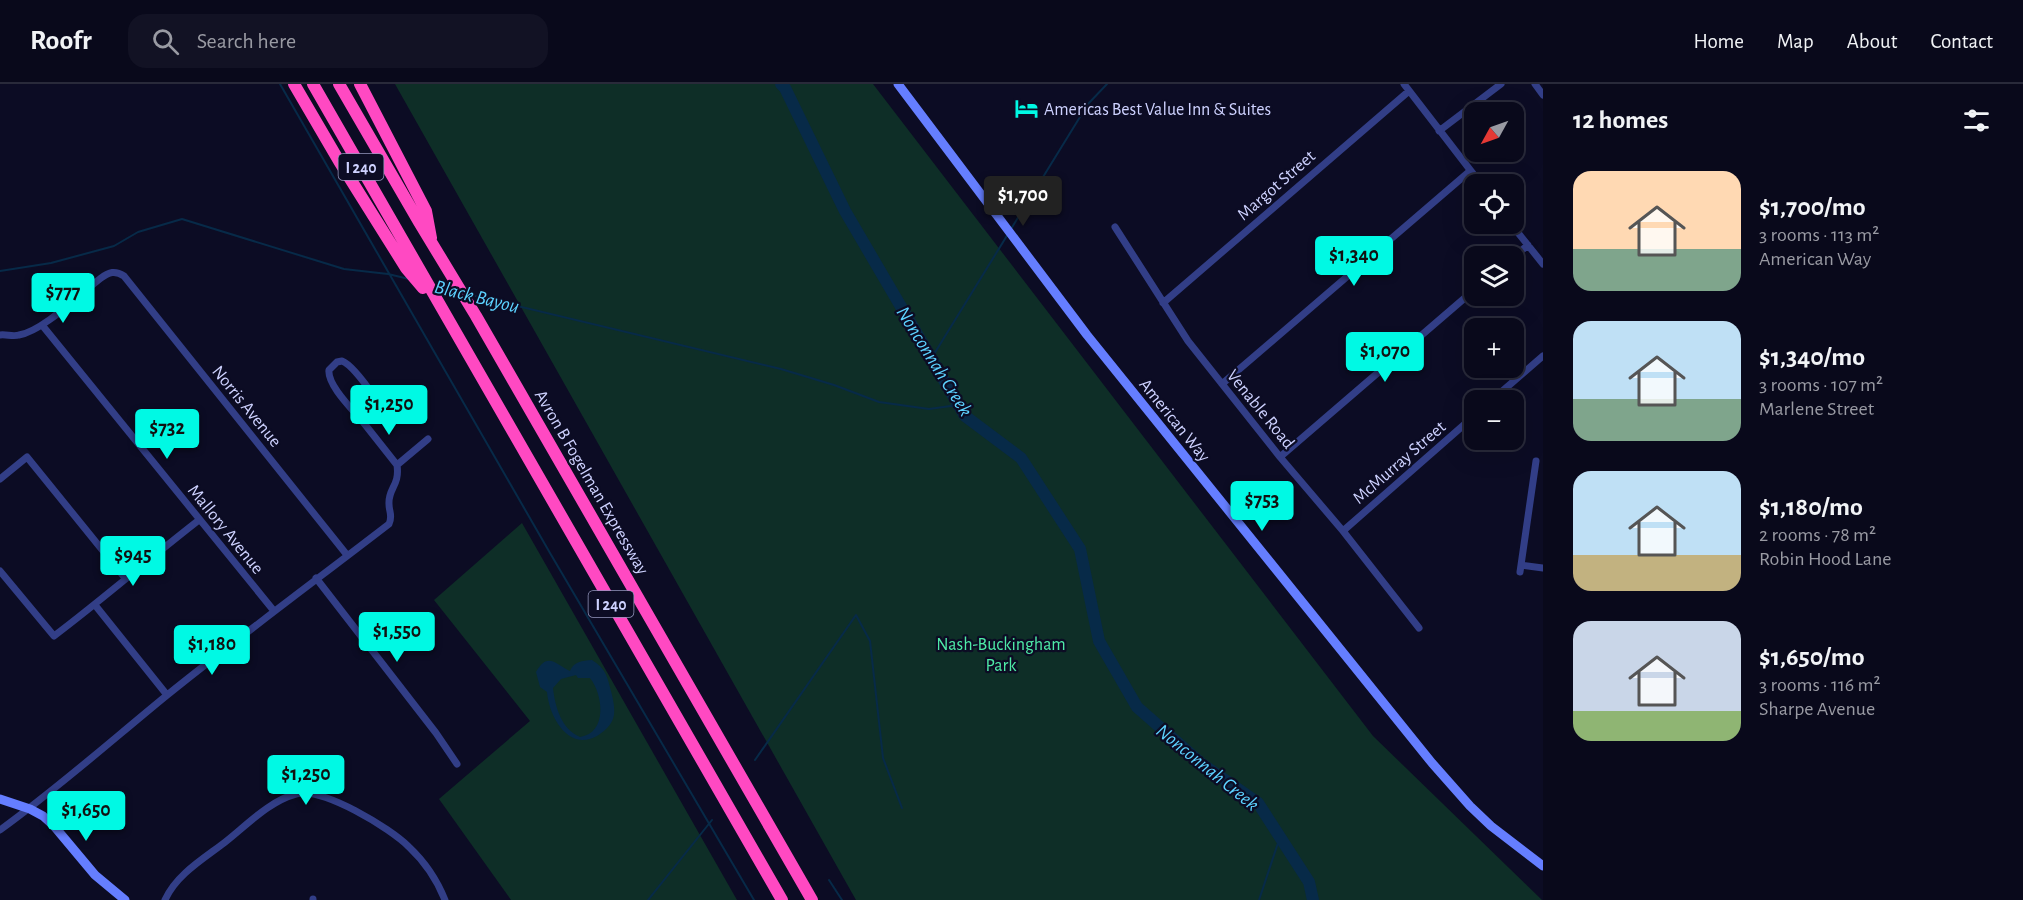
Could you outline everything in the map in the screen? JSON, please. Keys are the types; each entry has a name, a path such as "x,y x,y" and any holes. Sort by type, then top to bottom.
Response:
{"highway":[{"path":"294,84 406,268 441,309"},
{"name":"I 240","path":"313,84 782,900"},
{"name":"Avron B Fogelman Expressway","path":"339,84 476,316 812,900"},
{"path":"360,84 426,211 436,250"}],"main road":[{"name":"American Way","path":"898,84 1142,406 1432,763 1491,826 1543,866"},
{"path":"0,799 30,809 54,826 95,875 125,900"}],"street":[{"path":"1404,84 1472,174"},
{"path":"1439,131 1501,84"},
{"path":"1534,84 1543,95"},
{"name":"Margot Street","path":"1163,303 1409,91"},
{"path":"1222,384 1470,171"},
{"name":"Venable Road","path":"1114,227 1163,303 1222,384 1343,531 1419,628"},
{"path":"1519,234 1543,264"},
{"path":"1524,248 1528,245"},
{"name":"Norris Avenue","path":"42,325 109,273 118,272 124,276 347,555"},
{"path":"1280,456 1464,299"},
{"path":"0,335 16,336 28,333 42,325"},
{"name":"Mallory Avenue","path":"42,325 274,611"},
{"path":"1504,390 1543,356"},
{"path":"0,830 30,809 167,695 392,519 389,504 399,477 397,465 363,422 330,380 329,369 337,362 347,363 376,399 376,410 363,422"},
{"name":"McMurray Street","path":"1343,531 1464,425"},
{"path":"397,465 428,439"},
{"path":"0,479 27,457 125,578"},
{"path":"1536,461 1520,568 1543,568"},
{"path":"1534,477 1543,473"},
{"path":"0,571 54,636 199,520"},
{"path":"316,578 436,733 457,764"},
{"path":"95,605 167,695"},
{"path":"165,900 193,867 280,800 298,793 318,795 349,807 390,831 410,847 432,874 445,900"}],"green space":[{"name":"Nash-Buckingham Park","path":"395,84 873,84 1373,736 1542,900 856,900"},
{"path":"522,523 737,900 511,900 439,799 530,721 434,600"}],"water":[{"path":"592,660 605,673 613,698 614,716 608,727 597,736 587,740 577,739 562,729 556,721 547,692 540,687 536,672 544,662 548,661 570,671 576,663","holes":["576,675 578,678 590,678 598,693 600,703 599,721 595,728 589,734 580,737 568,728 560,716 553,688 561,679"]}],"waterway":[{"path":"280,84 550,553 754,900"},
{"name":"Nonconnah Creek","path":"781,84 845,211 965,416 1021,458 1080,549 1099,641 1137,707 1202,764 1258,803 1309,882 1313,900"},
{"path":"1011,229 1088,104 1107,84"},
{"name":"Black Bayou","path":"0,271 51,263 114,246 138,232 182,219 344,269 409,279"},
{"path":"931,359 1008,234"},
{"name":"Black Bayou","path":"435,286 456,291"},
{"name":"Black Bayou","path":"467,294 781,369 879,402 929,409 958,405"},
{"path":"755,760 856,615 870,641 883,758 902,808"},
{"path":"648,900 712,820"},
{"path":"1259,900 1280,837"},
{"path":"829,880 842,900"}],"place":[{"name":"Americas Best Value Inn & Suites","path":"1026,109"}]}
